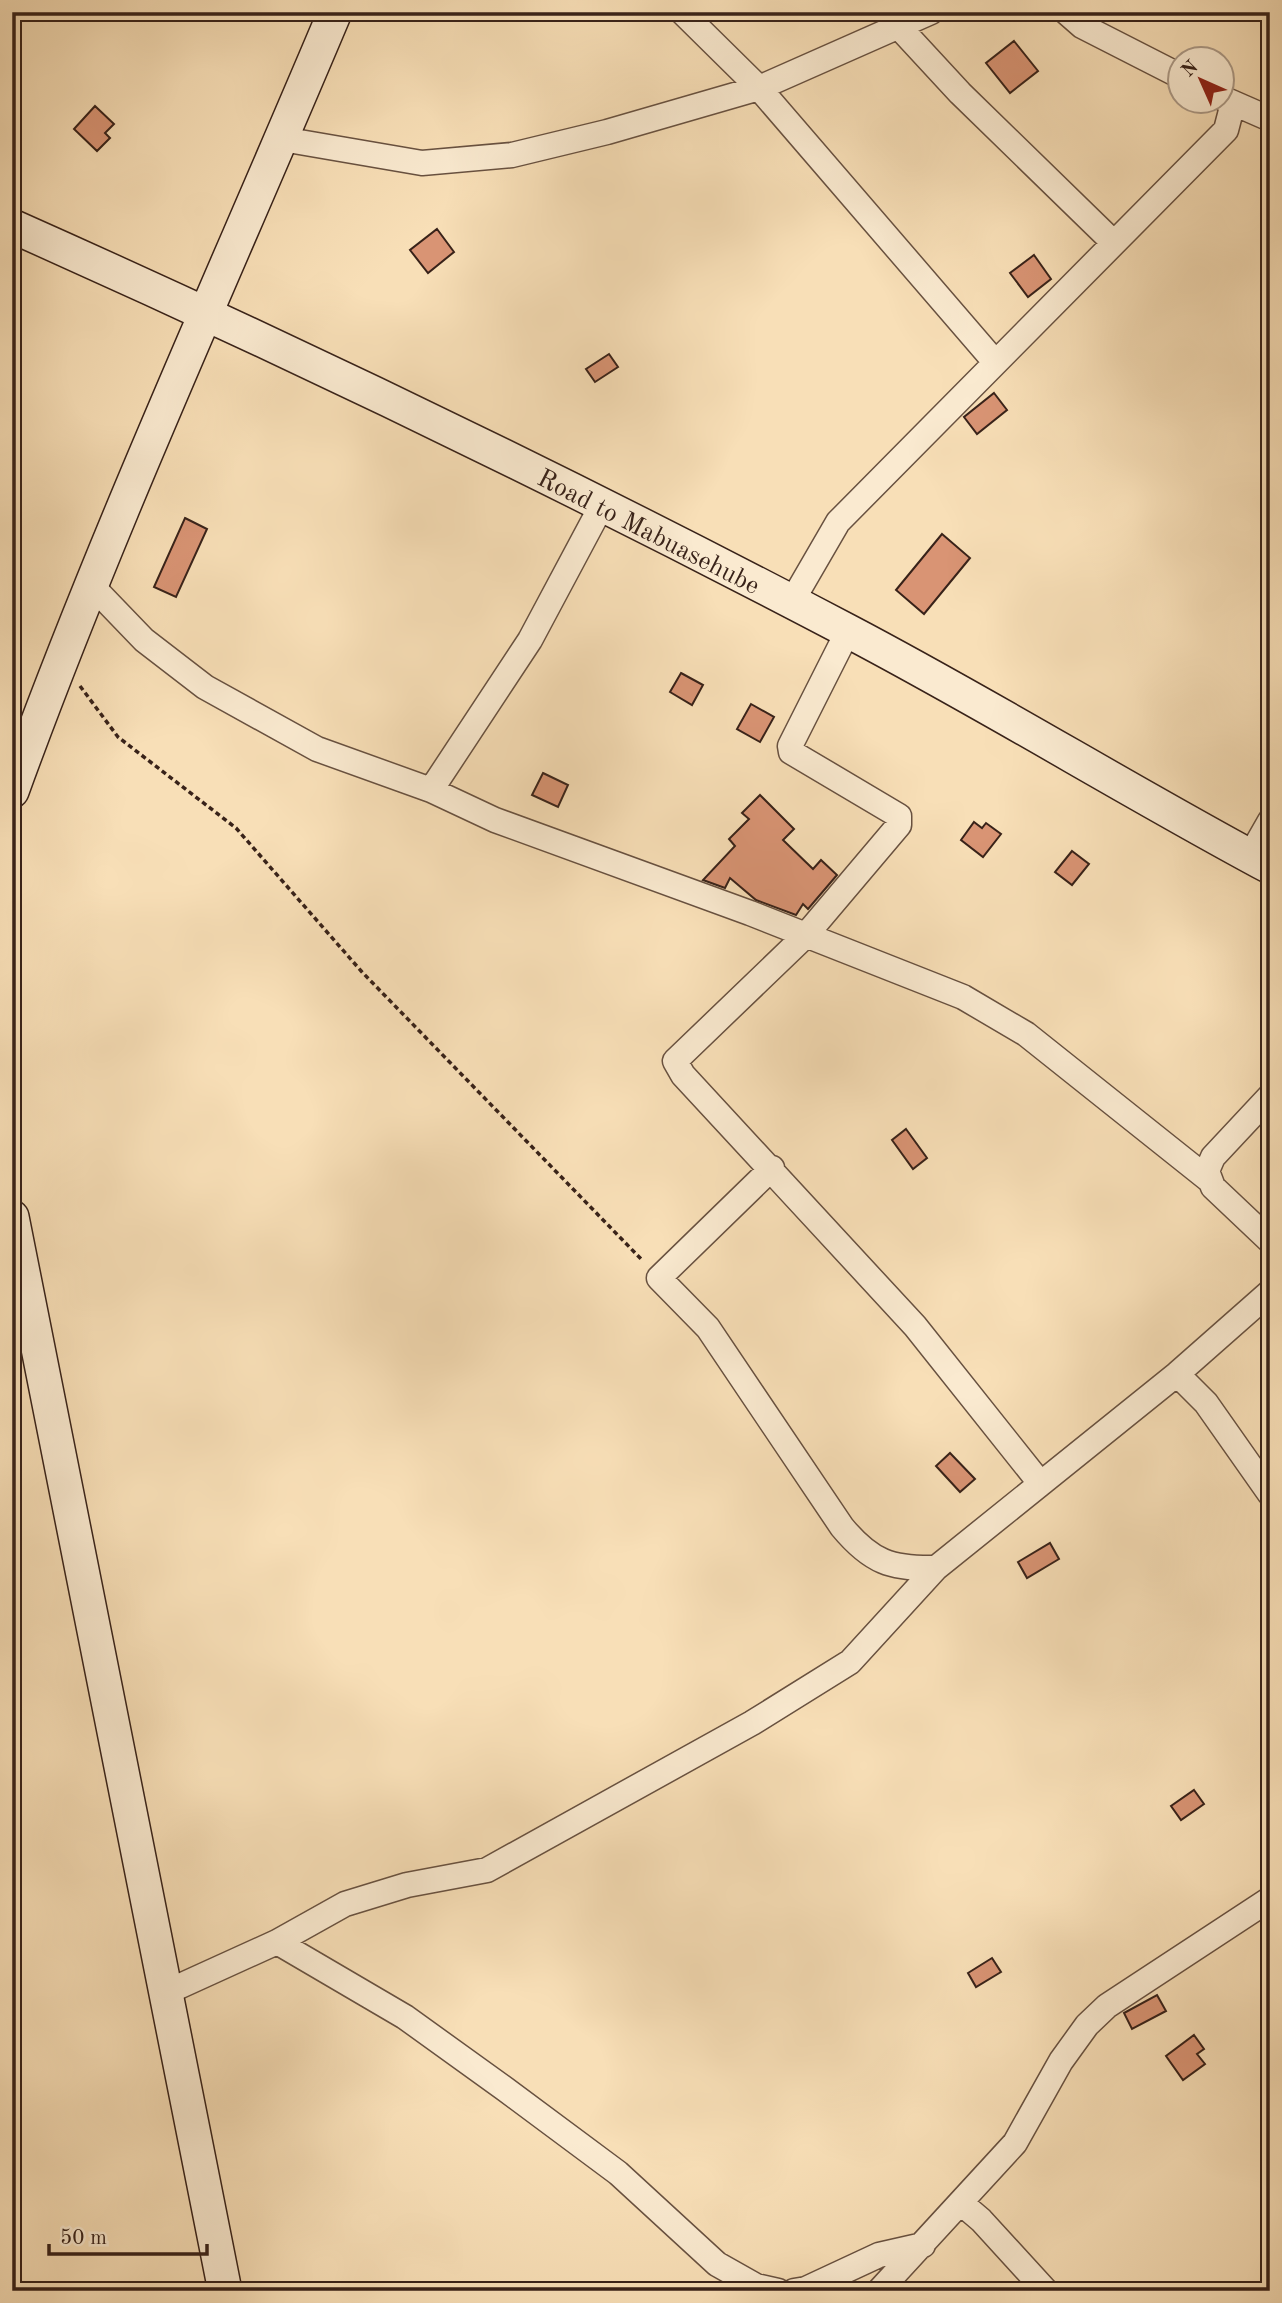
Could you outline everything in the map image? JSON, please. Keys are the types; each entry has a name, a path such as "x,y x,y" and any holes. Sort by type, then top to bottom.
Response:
{"street":[{"path":"12,792 62,658 205,312 335,12"},
{"path":"682,12 759,88 995,362"},
{"path":"282,139 379,158 422,163 512,155 607,132 759,88 931,12"},
{"path":"1066,12 1082,26 1166,68"},
{"path":"899,27 960,93 1114,243"},
{"path":"1236,104 1267,118 1270,142"},
{"path":"792,603 838,522 1226,130 1227,116"},
{"name":"Road to Mabuasehube","path":"12,226 205,312 602,505 848,631 1260,861"},
{"path":"431,790 530,640 602,505"},
{"path":"92,586 144,640 205,687 263,722 317,749 431,790 495,820 806,935 963,997 1026,1034 1208,1179 1270,1241"},
{"path":"848,631 790,746 791,752 899,816 899,825 806,935 675,1061 683,1075 772,1168 915,1326 1040,1483"},
{"path":"1260,861 1270,821"},
{"path":"1208,1179 1209,1163 1270,1096"},
{"path":"772,1168 659,1278 708,1328 842,1527 864,1552 891,1565 936,1568"},
{"path":"12,1217 225,2291"},
{"path":"167,1992 277,1941 307,1922 377,1893 480,1873 752,1723 850,1662 936,1568 1177,1374 1270,1292"},
{"path":"1177,1374 1206,1403 1259,1466 1270,1494"},
{"path":"879,2291 1015,2143 1061,2061 1087,2025 1107,2006 1270,1899"},
{"path":"277,1941 405,2017 505,2089 618,2173 718,2264 756,2286 778,2291"},
{"path":"961,2203 981,2220 1046,2291"},
{"path":"794,2291 806,2289 879,2255 923,2245"}],"path":[{"path":"62,658 90,703 118,737 236,828 362,972 659,1278"}],"building":[{"path":"1014,41 1038,71 1010,93 986,63"},
{"path":"95,106 114,124 105,133 110,138 97,151 74,129"},
{"path":"437,229 454,252 428,273 410,250"},
{"path":"1034,255 1051,279 1028,297 1010,273"},
{"path":"609,354 618,367 595,382 586,369"},
{"path":"994,393 1007,410 977,434 964,417"},
{"path":"185,518 207,529 176,597 154,587"},
{"path":"942,534 970,558 924,614 896,590"},
{"path":"681,673 703,685 692,705 670,692"},
{"path":"751,704 774,717 760,742 737,729"},
{"path":"543,773 568,785 558,807 532,795"},
{"path":"760,795 794,829 783,840 813,869 821,860 837,875 808,909 803,904 796,915 756,900 730,878 725,888 703,880 735,846 729,839 749,819 742,813"},
{"path":"974,822 982,828 986,823 1001,834 983,857 961,840"},
{"path":"1072,851 1089,864 1072,885 1055,872"},
{"path":"906,1129 927,1158 913,1169 892,1140"},
{"path":"950,1453 975,1479 960,1492 936,1466"},
{"path":"1050,1543 1059,1559 1027,1578 1018,1562"},
{"path":"1194,1790 1204,1804 1181,1820 1171,1806"},
{"path":"992,1958 1001,1972 976,1987 968,1973"},
{"path":"1157,1995 1166,2011 1132,2029 1124,2013"},
{"path":"1194,2035 1204,2049 1197,2054 1205,2064 1183,2080 1166,2056"}]}
